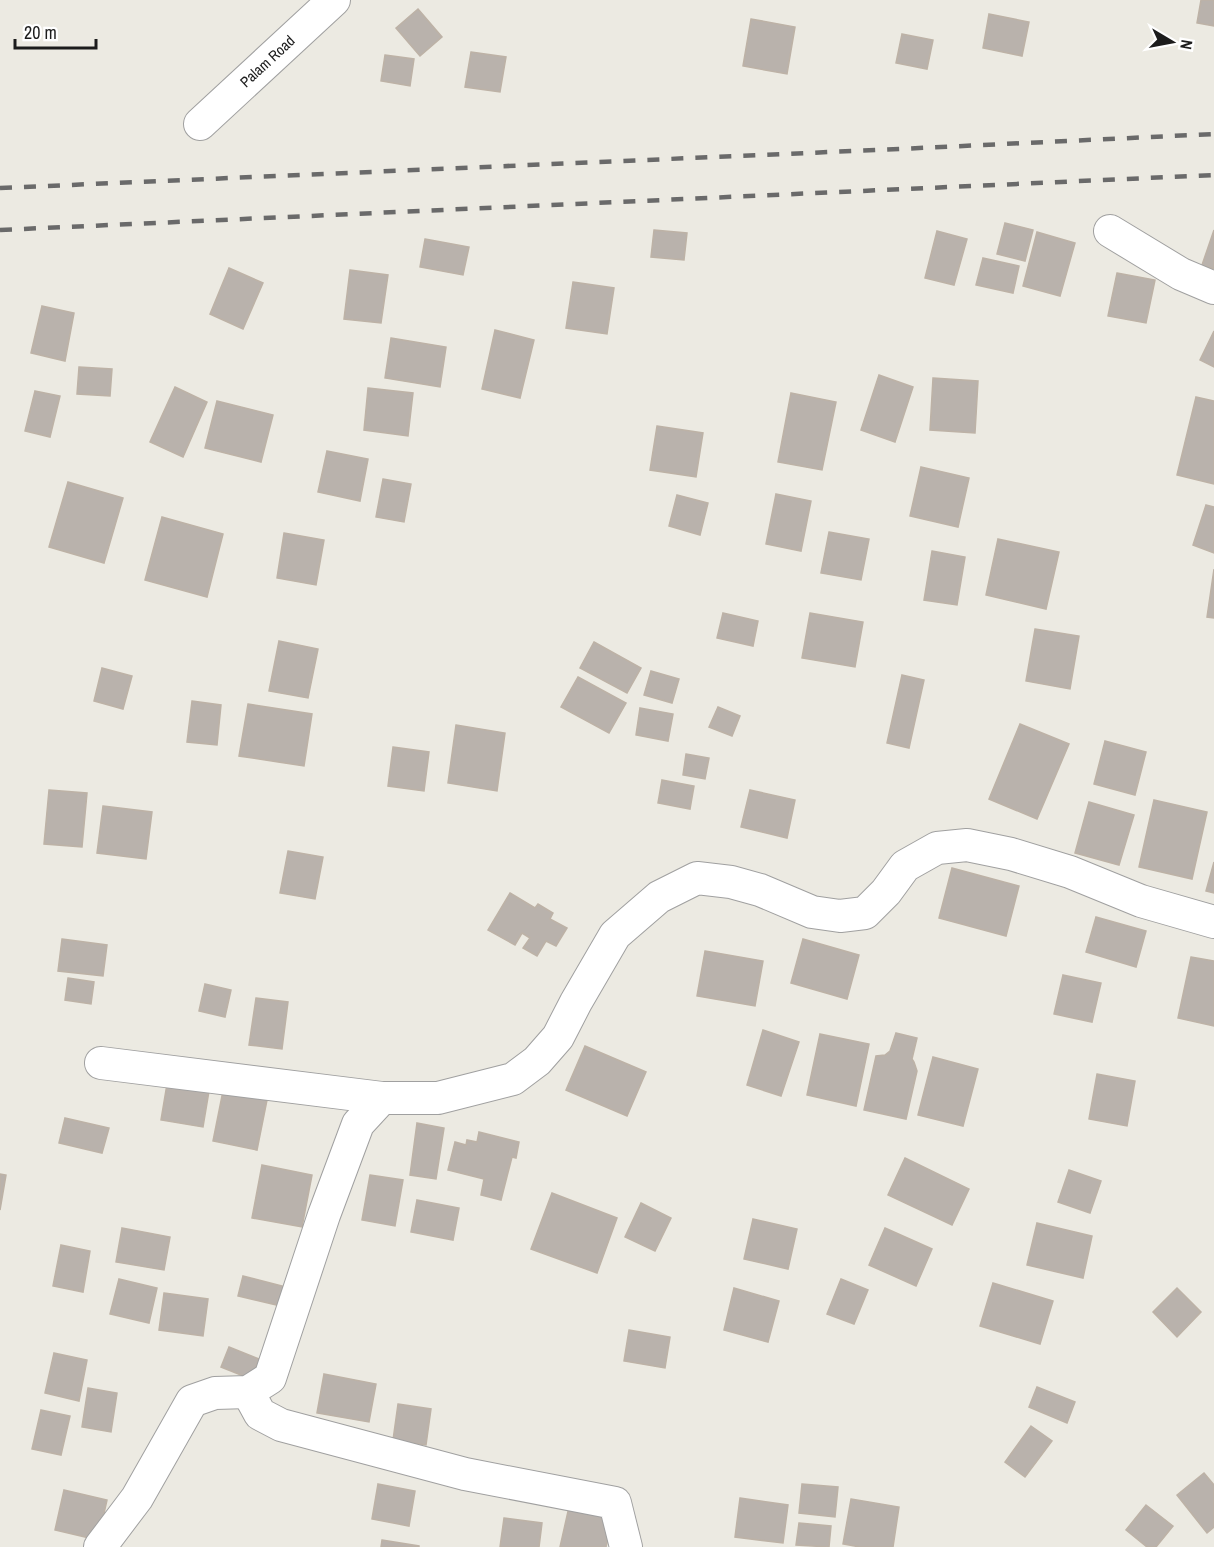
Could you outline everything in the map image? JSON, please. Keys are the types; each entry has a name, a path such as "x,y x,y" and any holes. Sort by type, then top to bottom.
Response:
{"street":[{"name":"Palam Road","path":"200,124 334,0"},
{"path":"1110,231 1181,274 1214,288"},
{"path":"101,1063 382,1098 438,1098 513,1079 537,1061 558,1037 615,935 659,897 696,878 731,882 760,890 812,912 840,916 857,914 865,913 886,892 905,866 937,848 967,845 1011,854 1070,872 1141,901 1214,922"},
{"path":"100,1547 136,1498 192,1401 215,1393 248,1392 270,1378 321,1225 358,1124 382,1098"},
{"path":"248,1392 260,1414 281,1425 465,1474 615,1503 626,1547"}],"building":[{"path":"1201,0 1214,0 1214,26 1197,23"},
{"path":"418,9 442,37 420,56 396,28"},
{"path":"989,14 1029,22 1022,56 983,48"},
{"path":"751,19 795,27 787,74 743,66"},
{"path":"902,34 933,40 927,69 896,63"},
{"path":"471,52 506,57 500,92 465,87"},
{"path":"385,55 414,59 410,86 381,81"},
{"path":"1005,223 1033,230 1025,261 997,254"},
{"path":"654,230 687,233 684,260 651,257"},
{"path":"1214,230 1214,269 1202,265"},
{"path":"937,231 967,239 954,285 925,278"},
{"path":"1037,232 1075,243 1060,296 1023,286"},
{"path":"425,239 469,247 463,275 420,267"},
{"path":"983,258 1019,266 1013,293 976,285"},
{"path":"229,268 263,283 243,329 210,314"},
{"path":"350,270 388,275 381,323 344,319"},
{"path":"1117,273 1155,280 1146,323 1108,316"},
{"path":"573,282 614,288 607,334 566,328"},
{"path":"42,306 74,313 65,361 31,353"},
{"path":"495,330 534,340 520,398 482,389"},
{"path":"1214,331 1214,367 1200,360"},
{"path":"391,338 446,347 440,387 385,378"},
{"path":"79,367 112,369 110,396 77,394"},
{"path":"879,375 913,387 895,442 861,430"},
{"path":"933,378 978,381 975,433 930,430"},
{"path":"175,387 207,402 183,457 150,442"},
{"path":"368,388 413,393 408,436 364,430"},
{"path":"35,391 60,396 50,437 25,431"},
{"path":"791,393 836,402 822,470 778,462"},
{"path":"1196,397 1214,401 1214,484 1177,475"},
{"path":"217,401 273,415 261,462 205,448"},
{"path":"657,426 703,433 696,477 650,470"},
{"path":"327,451 368,459 360,501 318,492"},
{"path":"921,467 969,478 958,527 910,516"},
{"path":"383,479 411,484 404,522 376,517"},
{"path":"68,482 123,498 104,563 49,547"},
{"path":"776,494 811,501 801,551 766,544"},
{"path":"677,495 708,503 700,535 669,526"},
{"path":"1206,505 1214,507 1214,553 1193,545"},
{"path":"162,517 223,534 207,597 145,580"},
{"path":"829,532 869,539 861,580 821,573"},
{"path":"284,533 324,540 316,585 277,578"},
{"path":"998,539 1059,552 1046,609 986,595"},
{"path":"932,551 965,557 957,605 924,600"},
{"path":"1214,569 1214,618 1207,617"},
{"path":"723,613 758,621 753,646 717,638"},
{"path":"810,613 863,622 855,667 802,658"},
{"path":"1035,629 1079,636 1070,689 1026,681"},
{"path":"279,641 318,649 308,698 269,691"},
{"path":"594,642 641,668 627,693 580,668"},
{"path":"102,668 132,676 123,709 94,701"},
{"path":"651,671 679,679 672,703 644,695"},
{"path":"902,675 924,680 909,748 887,743"},
{"path":"578,677 626,703 609,733 561,707"},
{"path":"192,701 221,705 217,745 187,742"},
{"path":"248,704 312,714 304,766 239,756"},
{"path":"718,707 740,716 732,736 709,727"},
{"path":"640,708 673,714 668,741 636,735"},
{"path":"1020,724 1069,744 1037,819 989,799"},
{"path":"456,725 505,733 497,791 448,783"},
{"path":"1105,741 1146,752 1135,795 1094,784"},
{"path":"393,747 429,752 424,791 388,786"},
{"path":"686,754 709,758 705,779 683,775"},
{"path":"662,780 694,786 690,809 658,803"},
{"path":"49,790 87,793 82,847 44,844"},
{"path":"750,790 795,800 787,838 741,827"},
{"path":"1154,800 1207,812 1192,879 1139,867"},
{"path":"1089,802 1134,815 1119,865 1075,853"},
{"path":"103,806 152,812 146,859 97,853"},
{"path":"288,851 323,857 315,899 280,893"},
{"path":"1214,862 1214,893 1206,891"},
{"path":"952,868 1019,886 1006,936 939,918"},
{"path":"510,893 535,908 538,904 553,913 550,919 567,928 556,946 546,941 537,956 523,948 530,938 522,933 515,945 488,930"},
{"path":"1096,917 1146,931 1136,967 1086,952"},
{"path":"62,939 107,945 103,976 58,971"},
{"path":"803,939 859,955 847,999 791,983"},
{"path":"705,951 763,961 755,1006 697,996"},
{"path":"1191,957 1214,961 1214,1026 1178,1018"},
{"path":"1063,975 1101,983 1092,1022 1054,1014"},
{"path":"68,978 94,982 91,1004 65,1000"},
{"path":"205,984 231,990 225,1017 199,1011"},
{"path":"256,998 288,1002 282,1049 249,1045"},
{"path":"763,1030 799,1042 781,1096 747,1085"},
{"path":"896,1033 917,1038 912,1059 917,1071 906,1119 864,1110 876,1056 885,1055 890,1051"},
{"path":"820,1034 869,1044 856,1106 807,1095"},
{"path":"585,1046 646,1072 627,1116 566,1090"},
{"path":"933,1057 978,1069 963,1126 918,1115"},
{"path":"1097,1074 1135,1081 1127,1126 1089,1119"},
{"path":"168,1078 210,1085 203,1127 161,1120"},
{"path":"223,1091 267,1100 257,1150 213,1141"},
{"path":"65,1118 109,1128 102,1153 59,1143"},
{"path":"417,1123 444,1128 436,1179 410,1175"},
{"path":"479,1132 519,1142 516,1158 512,1157 501,1200 481,1195 484,1179 448,1170 455,1142 466,1145 467,1140 477,1142"},
{"path":"905,1158 969,1189 952,1225 888,1195"},
{"path":"262,1165 312,1175 302,1227 252,1218"},
{"path":"1069,1170 1101,1181 1090,1213 1058,1202"},
{"path":"0,1174 6,1175 0,1210"},
{"path":"370,1175 403,1180 395,1226 362,1220"},
{"path":"552,1193 617,1218 597,1273 531,1249"},
{"path":"417,1200 459,1208 453,1240 411,1232"},
{"path":"641,1203 671,1218 655,1251 625,1237"},
{"path":"753,1219 797,1229 788,1269 744,1259"},
{"path":"1037,1223 1092,1236 1083,1278 1027,1265"},
{"path":"122,1228 170,1237 164,1270 116,1262"},
{"path":"885,1228 932,1249 916,1286 869,1265"},
{"path":"61,1245 90,1251 83,1292 53,1286"},
{"path":"243,1276 286,1287 281,1306 238,1296"},
{"path":"119,1279 157,1288 149,1323 110,1314"},
{"path":"841,1279 868,1290 854,1324 827,1314"},
{"path":"993,1283 1053,1301 1040,1344 980,1326"},
{"path":"734,1288 779,1301 768,1342 724,1330"},
{"path":"1177,1288 1201,1312 1177,1337 1153,1312"},
{"path":"164,1293 208,1299 203,1336 159,1330"},
{"path":"629,1330 670,1337 665,1368 624,1361"},
{"path":"229,1347 259,1359 251,1379 221,1367"},
{"path":"54,1353 87,1360 79,1401 45,1393"},
{"path":"324,1374 376,1384 369,1422 317,1413"},
{"path":"1037,1387 1075,1402 1067,1423 1029,1407"},
{"path":"88,1388 117,1393 111,1432 82,1427"},
{"path":"398,1404 431,1409 426,1445 393,1440"},
{"path":"41,1410 70,1416 61,1455 32,1449"},
{"path":"1031,1426 1052,1441 1025,1477 1005,1462"},
{"path":"1204,1473 1214,1485 1214,1527 1207,1533 1177,1495"},
{"path":"378,1484 415,1491 409,1526 372,1519"},
{"path":"802,1484 838,1487 835,1517 799,1513"},
{"path":"64,1490 107,1500 98,1540 55,1530"},
{"path":"740,1498 788,1505 783,1543 735,1537"},
{"path":"851,1499 899,1507 893,1547 860,1547 843,1544"},
{"path":"1146,1505 1173,1526 1156,1547 1147,1547 1126,1530"},
{"path":"569,1507 613,1517 606,1547 560,1547"},
{"path":"504,1518 542,1523 539,1547 500,1547"},
{"path":"799,1523 831,1526 829,1547 796,1545"},
{"path":"382,1540 419,1546 419,1547 381,1547"}],"railway":[{"path":"0,188 1214,134"},
{"path":"0,230 1214,175"}]}
